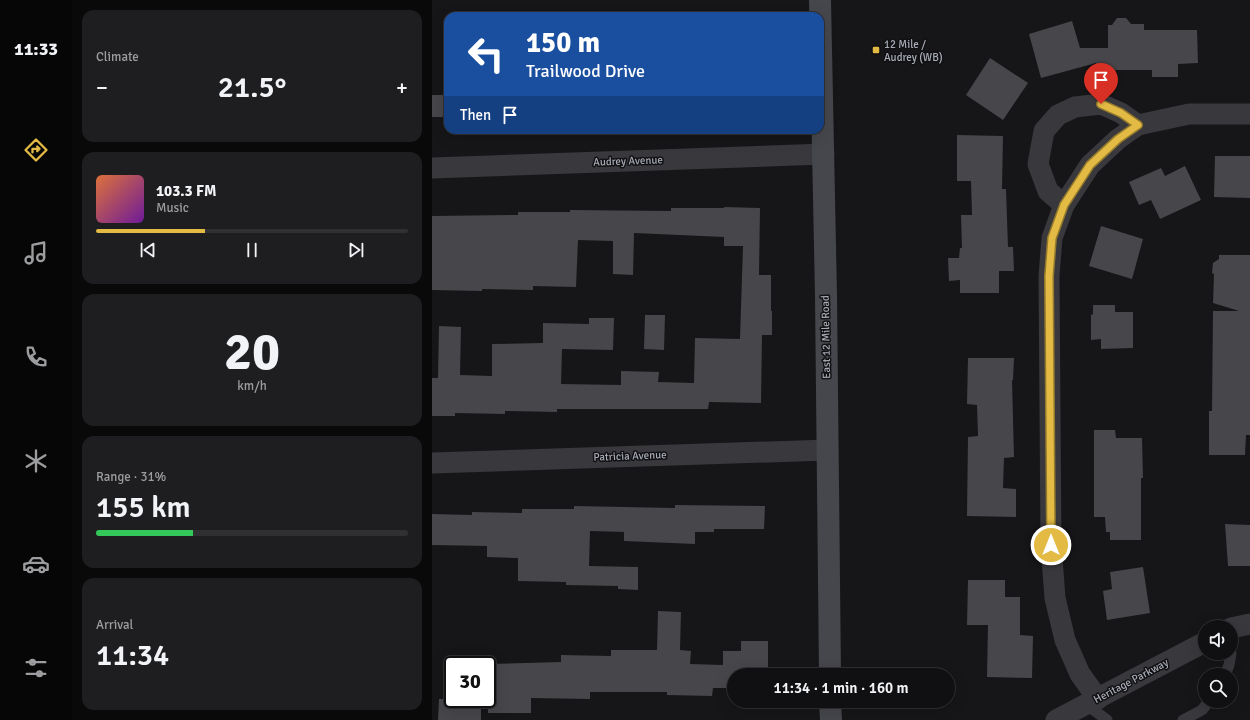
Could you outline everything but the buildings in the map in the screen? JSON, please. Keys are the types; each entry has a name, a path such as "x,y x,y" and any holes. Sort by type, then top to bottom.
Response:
{"main road":[{"name":"East 12 Mile Road","path":"820,0 820,12"},
{"name":"East 12 Mile Road","path":"823,134 830,668"},
{"path":"830,708 831,720"}],"street":[{"path":"1064,205 1048,191 1038,164 1044,131 1058,115 1075,107 1101,104 1121,113 1138,125"},
{"path":"1092,702 1065,640 1055,598 1051,545 1049,276 1052,238 1064,205 1090,165 1118,139 1138,125 1189,114 1250,114"},
{"name":"Audrey Avenue","path":"432,168 824,154"},
{"name":"Patricia Avenue","path":"432,463 828,450"},
{"name":"Heritage Parkway","path":"1056,720 1198,646"}],"lane":[{"path":"1092,702 1107,720"},
{"path":"1183,720 1204,708"}],"place":[{"name":"12 Mile / Audrey (WB)","path":"876,50"}],"route":[{"path":"1051,545 1049,276 1052,238 1064,205 1090,165 1118,139 1138,125 1121,113 1101,104"}]}
